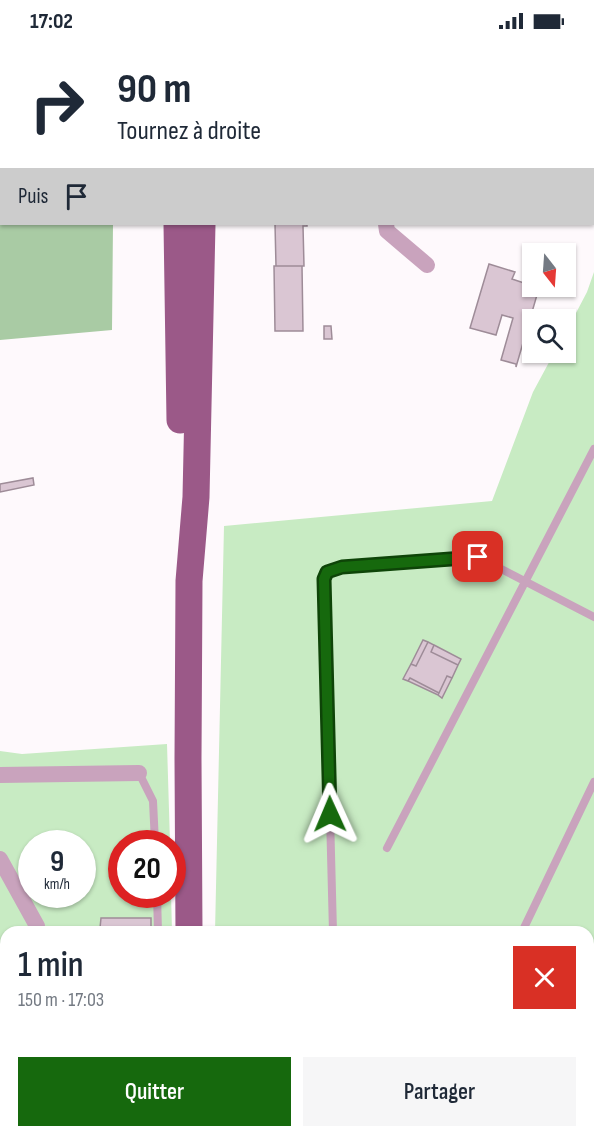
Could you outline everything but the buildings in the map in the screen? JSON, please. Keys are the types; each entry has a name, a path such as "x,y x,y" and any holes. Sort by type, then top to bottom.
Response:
{"main road":[{"path":"177,225 181,498 189,581"},
{"path":"189,926 189,581 196,486 202,225"}],"street":[{"path":"386,225 387,231 427,265"},
{"path":"0,775 139,773"},
{"path":"0,859 37,926"}],"lane":[{"path":"387,848 594,449"},
{"path":"333,926 324,579 327,572 342,567 478,557 594,617"},
{"path":"139,773 153,801 154,830"},
{"path":"525,926 594,782"},
{"path":"157,908 158,926"}],"green space":[{"path":"0,225 113,225 112,330 0,340"},
{"path":"594,272 594,926 215,926 224,526 492,501 533,392 549,363 576,363 576,313"},
{"path":"167,744 170,830 108,830 108,908 171,908 172,926 0,926 0,751 22,754"}],"route":[{"path":"330,814 324,579 327,572 342,567 478,557"}]}
